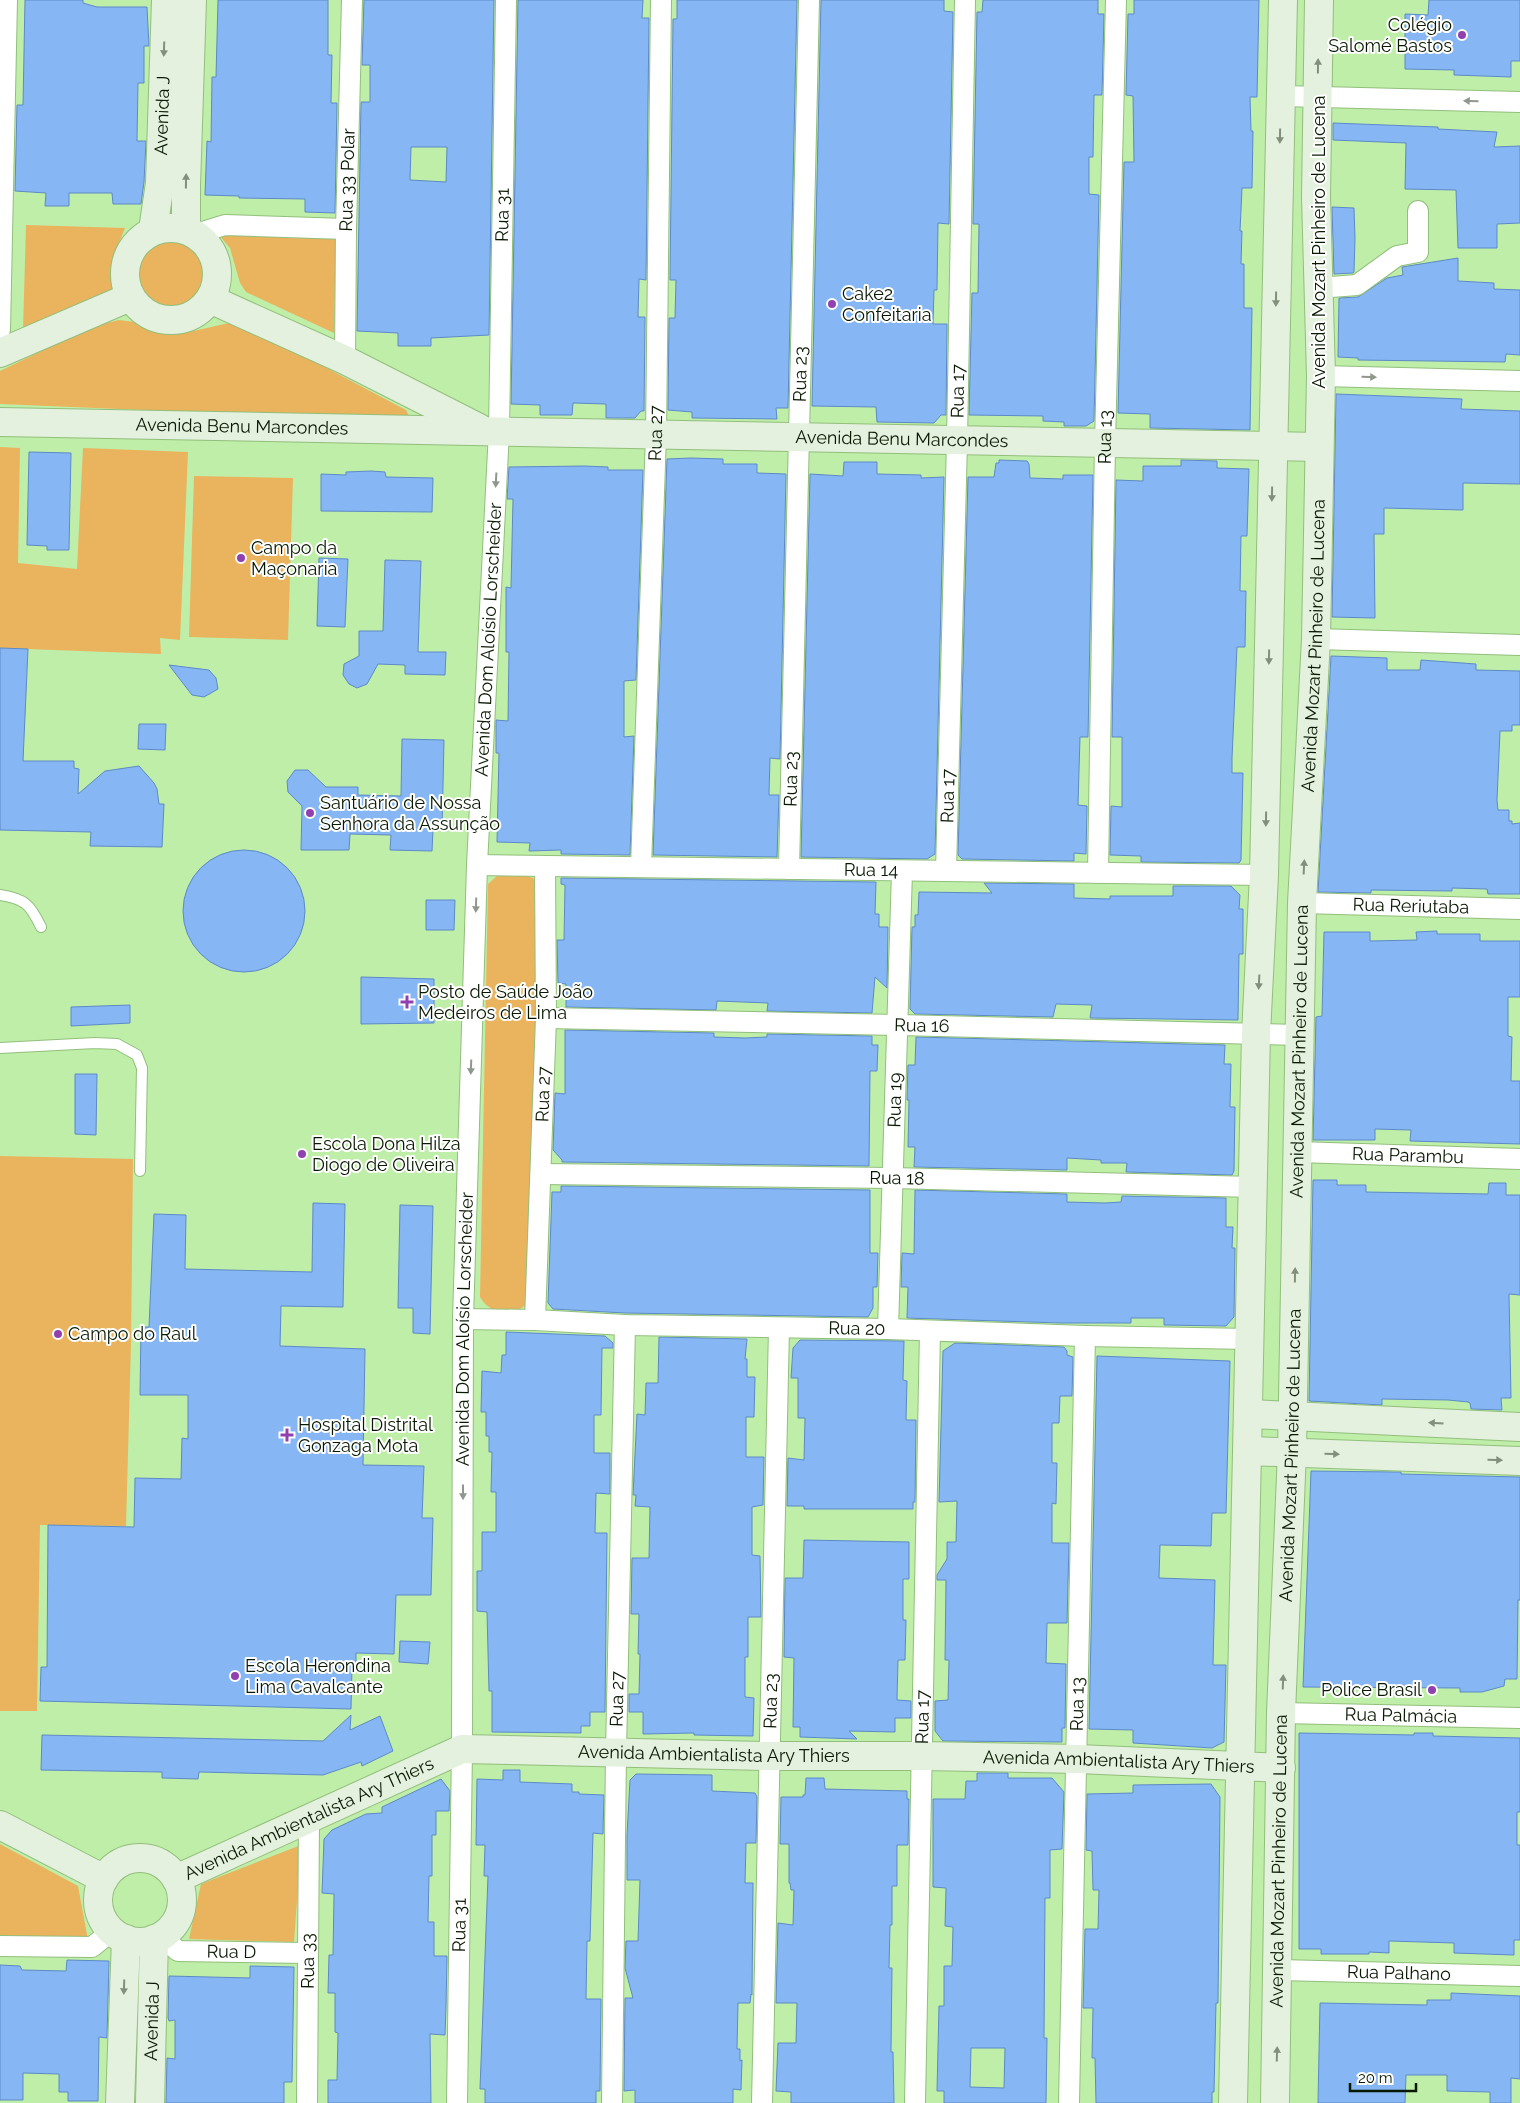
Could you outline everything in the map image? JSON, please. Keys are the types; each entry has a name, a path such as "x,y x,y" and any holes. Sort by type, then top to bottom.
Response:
{"street":[{"path":"0,330 7,0"},
{"name":"Avenida J","path":"153,230 160,182 166,0"},
{"name":"Avenida J","path":"191,232 186,186 192,0"},
{"name":"Rua 33 Polar","path":"345,360 346,229 352,0"},
{"name":"Rua 31","path":"492,432 506,0"},
{"name":"Rua 27","path":"641,867 656,435 661,0"},
{"name":"Rua 23","path":"789,869 809,0"},
{"name":"Rua 17","path":"946,871 957,441 965,0"},
{"name":"Rua 13","path":"1098,873 1105,444 1116,0"},
{"path":"1233,2103 1256,1034 1264,875 1283,0"},
{"name":"Avenida Mozart Pinheiro de Lucena","path":"1275,2103 1279,1970 1282,1713 1292,1452 1302,903 1316,639 1321,376 1316,197 1319,0"},
{"path":"1281,96 1520,102"},
{"path":"1318,288 1357,285 1398,256 1418,252 1418,211"},
{"path":"191,232 226,225 346,229"},
{"path":"170,227 191,232 207,244 214,256 218,271 216,285 210,299 200,310 185,318 169,320 154,317 140,309 130,297 125,282 125,266 130,251 140,239 153,230 170,227"},
{"path":"0,354 130,297"},
{"name":"Avenida Benu Marcondes","path":"210,299 345,360 492,432"},
{"path":"1321,376 1520,381"},
{"name":"Avenida Benu Marcondes","path":"0,422 1319,447"},
{"name":"Avenida Dom Aloísio Lorscheider","path":"462,1749 463,1320 492,432"},
{"path":"1316,639 1520,645"},
{"name":"Rua 14","path":"477,865 1264,875"},
{"name":"Rua 27","path":"536,1320 546,1018 545,866"},
{"name":"Rua 19","path":"888,1329 902,871"},
{"name":"Rua Reriutaba","path":"1302,903 1520,909"},
{"name":"Rua 16","path":"546,1018 1300,1035"},
{"name":"Rua Parambu","path":"1298,1152 1520,1159"},
{"name":"Rua 18","path":"541,1174 892,1178 1254,1187"},
{"name":"Rua 20","path":"463,1320 536,1320 625,1325 888,1329 1085,1336 1250,1339"},
{"name":"Rua 27","path":"612,2103 616,1752 625,1325"},
{"name":"Rua 23","path":"762,2103 768,1756 779,1328"},
{"name":"Rua 17","path":"915,2103 930,1331"},
{"name":"Rua 13","path":"1070,2103 1085,1336"},
{"path":"1249,1414 1520,1427"},
{"path":"1248,1451 1520,1462"},
{"name":"Rua Palmácia","path":"1282,1713 1520,1718"},
{"name":"Rua 31","path":"457,2103 462,1749"},
{"name":"Avenida Ambientalista Ary Thiers","path":"176,1879 462,1749 768,1756 1078,1759 1281,1768"},
{"name":"Rua 33","path":"307,2103 309,1818"},
{"path":"0,1826 104,1879"},
{"path":"142,1858 154,1860 166,1867 176,1879 180,1888 182,1902 179,1915 172,1927 158,1937 140,1942 119,1935 104,1921 99,1909 98,1897 104,1879 117,1864 129,1859 142,1858"},
{"path":"0,1946 92,1947 119,1935"},
{"name":"Avenida J","path":"119,1935 120,2103"},
{"name":"Avenida J","path":"150,2103 158,1937"},
{"name":"Rua D","path":"158,1937 178,1951 307,1953"},
{"name":"Rua Palhano","path":"1279,1970 1520,1976"}],"lane":[{"path":"0,895 25,902 33,910 41,927"},
{"path":"0,1048 110,1043 118,1044 137,1055 142,1068 140,1171"}],"shaded area":[{"path":"26,225 125,228 114,259 115,290 23,330"},
{"path":"336,232 334,333 246,292 240,283 230,248 219,235"},
{"path":"171,237 185,240 198,248 206,261 209,275 206,289 198,302 185,310 171,313 157,310 144,302 136,289 133,275 136,261 144,248 157,240"},
{"path":"119,320 142,323 161,331 180,334 229,323 247,326 406,410 409,416 404,421 0,404 0,371 91,327"},
{"path":"0,447 20,448 18,563 77,569 83,448 188,452 180,640 160,638 161,654 0,648"},
{"name":"Campo da Maçonaria","path":"194,476 293,478 288,640 189,637"},
{"path":"498,875 524,875 533,878 537,885 531,1299 526,1305 512,1312 498,1311 491,1308 480,1297 488,884"},
{"name":"Campo do Raul","path":"0,1156 133,1159 131,1343 126,1526 40,1525 37,1711 0,1711"},
{"path":"0,1844 78,1886 88,1940 0,1938"},
{"path":"301,1845 294,1942 189,1939 201,1884"}],"building":[{"path":"25,0 83,0 83,3 97,7 147,7 149,46 144,46 144,83 138,83 137,141 146,141 141,204 113,204 112,193 69,193 69,206 45,206 46,193 15,191 17,105 23,105"},
{"path":"218,0 328,0 328,55 332,55 331,103 337,103 335,213 305,212 305,199 239,198 239,196 205,195 207,141 211,142 212,77 216,77"},
{"path":"364,0 494,0 489,335 431,338 431,346 398,346 398,333 357,331 361,102 370,102 370,65 362,65","holes":["411,147 447,147 446,182 410,180"]},
{"path":"518,0 643,0 642,18 649,18 646,280 639,279 638,317 645,317 644,411 641,411 635,418 606,418 606,404 573,403 572,415 540,415 540,405 511,404"},
{"path":"677,0 797,0 788,408 776,408 777,419 692,418 692,412 668,410 669,318 675,318 676,280 670,280 673,19 677,19"},
{"path":"821,0 944,0 944,11 953,12 949,224 938,223 937,290 934,290 933,324 947,324 946,415 941,415 934,423 877,422 876,407 812,406"},
{"path":"983,0 1098,0 1098,14 1104,14 1102,95 1094,95 1093,157 1089,157 1089,194 1099,195 1094,421 1086,426 1064,426 1064,422 1043,421 1043,416 969,415 972,293 978,293 979,224 973,224 977,12 982,12"},
{"path":"1134,0 1259,0 1257,97 1250,97 1251,131 1253,131 1252,188 1242,188 1240,231 1242,231 1241,264 1244,264 1244,308 1252,308 1250,430 1150,428 1150,414 1118,413 1124,162 1134,162 1133,96 1126,95 1128,14 1134,14"},
{"name":"Colégio Salomé Bastos","path":"1429,0 1520,0 1520,61 1511,61 1511,77 1454,75 1454,70 1405,69 1405,14 1428,15"},
{"path":"1333,123 1438,127 1438,129 1497,132 1494,147 1520,146 1520,223 1497,224 1497,248 1458,248 1456,190 1405,189 1406,143 1333,140"},
{"path":"1332,207 1354,208 1353,273 1334,274"},
{"path":"1458,258 1458,281 1494,283 1494,289 1520,290 1520,355 1506,354 1505,362 1358,360 1358,358 1338,357 1339,298 1358,297 1387,278 1403,275 1402,267"},
{"path":"1336,394 1462,399 1461,409 1520,411 1520,484 1463,483 1463,510 1384,508 1384,534 1374,534 1375,618 1332,617"},
{"path":"29,452 71,453 69,550 47,550 47,546 27,545"},
{"path":"667,459 723,459 723,464 757,464 757,473 786,474 780,759 770,758 769,795 779,795 777,857 653,855"},
{"path":"999,460 1027,461 1030,478 1063,479 1063,475 1093,475 1088,737 1080,737 1078,805 1087,806 1086,854 1074,853 1074,861 962,859 958,855 968,477 994,477 996,463 999,463"},
{"path":"1181,460 1217,461 1217,468 1249,469 1247,536 1241,536 1240,591 1246,591 1245,647 1237,647 1232,758 1232,773 1243,773 1241,860 1239,863 1141,862 1141,856 1110,855 1111,806 1122,807 1122,737 1112,737 1116,480 1143,481 1143,466 1181,466"},
{"path":"844,462 877,462 877,474 921,475 921,478 944,477 935,854 927,859 801,857 810,474 843,476"},
{"path":"509,467 608,467 608,470 643,470 636,680 624,681 624,737 634,736 630,855 561,854 561,850 529,851 530,843 497,842 499,753 496,753 496,720 508,721 509,652 506,652 506,587 511,588 513,499 507,499"},
{"path":"346,472 385,472 386,477 433,478 432,512 321,511 321,474 346,475"},
{"path":"319,558 348,559 345,627 317,626"},
{"path":"385,560 421,561 418,652 446,652 445,675 405,674 405,665 378,664 367,684 357,688 349,684 343,675 344,664 359,656 359,631 383,631"},
{"path":"0,648 28,649 23,761 74,761 74,768 79,769 78,794 105,771 139,766 154,783 157,789 159,804 164,804 162,847 90,846 91,832 0,830"},
{"path":"1331,656 1387,658 1387,670 1420,670 1421,660 1476,664 1476,670 1520,671 1520,725 1512,725 1512,731 1500,731 1497,800 1498,810 1509,810 1509,821 1512,821 1512,824 1520,823 1520,894 1488,894 1487,889 1452,888 1452,891 1371,890 1371,893 1318,892"},
{"path":"169,665 209,670 216,678 218,689 204,697 192,695"},
{"path":"139,724 166,724 165,750 138,749"},
{"path":"402,739 444,740 442,830 433,830 432,851 390,850 391,835 350,834 349,850 301,850 302,806 288,792 287,781 295,770 308,770 326,787 358,787 358,795 401,796"},
{"path":"244,850 256,851 267,855 278,860 287,868 295,877 300,888 304,899 304,923 300,934 295,945 287,954 278,962 267,967 256,971 244,972 232,971 221,967 210,962 201,954 193,945 188,934 184,923 183,911 184,899 188,888 193,877 201,868 210,860 221,855 232,851"},
{"path":"561,878 876,882 875,914 879,914 879,927 888,927 887,988 875,977 872,1013 767,1011 768,1003 717,1001 716,1010 566,1007 566,984 558,983 557,940 564,940 565,885 561,884"},
{"path":"984,883 1074,884 1074,898 1110,899 1110,896 1173,896 1173,886 1231,886 1240,895 1239,909 1243,909 1243,954 1239,954 1238,1020 1090,1018 1092,1005 1056,1004 1053,1017 915,1014 910,1009 912,927 915,927 915,915 918,915 919,892 992,893"},
{"path":"426,900 455,900 454,930 426,930"},
{"path":"1437,931 1437,934 1480,934 1480,941 1520,941 1520,997 1508,997 1508,1036 1512,1037 1511,1081 1520,1081 1520,1144 1410,1141 1411,1130 1375,1129 1375,1140 1313,1140 1316,1017 1322,1016 1324,932 1370,932 1370,941 1417,940 1416,932"},
{"name":"Posto de Saúde João Medeiros de Lima","path":"361,977 434,979 434,1023 361,1024"},
{"path":"130,1005 130,1023 71,1026 71,1007"},
{"path":"565,1030 714,1033 714,1037 745,1038 767,1037 767,1034 872,1036 872,1045 878,1045 877,1071 870,1071 869,1166 562,1162 553,1150 555,1093 565,1094"},
{"path":"916,1037 1225,1045 1224,1064 1231,1064 1230,1107 1235,1107 1234,1171 1232,1175 1126,1172 1127,1163 1101,1163 1101,1160 1067,1158 1067,1170 914,1167 915,1147 908,1147 909,1100 907,1100 908,1065 915,1065"},
{"path":"75,1074 97,1074 96,1135 75,1134"},
{"path":"1313,1180 1337,1180 1337,1185 1366,1185 1366,1192 1488,1194 1489,1183 1506,1183 1506,1195 1520,1195 1520,1295 1509,1294 1511,1398 1501,1398 1502,1410 1471,1409 1468,1402 1448,1400 1382,1399 1382,1405 1309,1401"},
{"path":"561,1186 870,1190 870,1253 878,1253 877,1287 873,1287 873,1308 868,1317 625,1313 553,1309 548,1303 552,1192 561,1192"},
{"path":"915,1190 1067,1194 1067,1202 1105,1203 1121,1202 1122,1196 1226,1198 1226,1227 1233,1227 1232,1248 1235,1248 1234,1317 1226,1326 1164,1325 1164,1318 1131,1318 1131,1323 1060,1323 907,1318 908,1287 901,1287 902,1253 914,1254"},
{"name":"Hospital Distrital Gonzaga Mota","path":"313,1203 345,1204 343,1307 281,1306 280,1346 365,1349 363,1465 424,1466 422,1518 433,1518 431,1595 396,1595 394,1654 356,1653 356,1667 352,1667 351,1709 40,1701 41,1667 47,1667 48,1525 134,1527 135,1478 181,1479 182,1438 188,1439 188,1395 140,1395 141,1327 149,1327 154,1214 186,1215 185,1269 312,1272"},
{"path":"400,1205 433,1206 430,1334 413,1333 413,1308 398,1308"},
{"path":"506,1332 605,1336 613,1343 613,1348 602,1348 601,1415 594,1415 594,1453 610,1453 610,1494 596,1493 595,1533 607,1533 605,1712 590,1712 590,1726 581,1726 581,1733 492,1732 492,1691 489,1691 487,1612 477,1611 477,1571 482,1571 482,1532 496,1532 496,1492 491,1492 492,1452 489,1452 489,1436 486,1436 486,1412 481,1412 482,1371 501,1373 502,1355 506,1355"},
{"path":"659,1337 747,1339 745,1359 747,1359 747,1377 755,1377 754,1417 746,1417 746,1457 764,1457 763,1505 752,1507 752,1555 760,1556 761,1617 748,1617 748,1657 745,1657 745,1697 754,1698 753,1736 694,1735 694,1733 643,1734 643,1712 629,1712 629,1694 639,1694 640,1654 638,1654 639,1614 631,1614 632,1558 649,1558 650,1507 635,1506 636,1495 633,1495 637,1414 645,1415 646,1383 658,1383"},
{"path":"800,1340 904,1341 903,1380 907,1381 906,1420 916,1420 915,1502 913,1502 913,1509 804,1509 804,1506 787,1506 788,1458 804,1460 805,1418 798,1418 798,1378 791,1378 793,1348"},
{"path":"955,1343 1064,1347 1067,1355 1073,1357 1072,1396 1060,1396 1059,1423 1052,1423 1052,1463 1057,1463 1056,1504 1052,1503 1052,1543 1069,1543 1067,1623 1047,1623 1046,1663 1066,1664 1065,1728 1062,1728 1062,1742 943,1741 935,1731 935,1701 948,1700 949,1660 945,1660 946,1580 937,1580 937,1575 947,1559 947,1542 956,1542 957,1501 939,1502 943,1351"},
{"path":"1097,1356 1230,1361 1226,1513 1212,1513 1211,1546 1160,1545 1159,1578 1215,1580 1213,1665 1226,1665 1224,1742 1212,1748 1133,1743 1133,1730 1089,1729"},
{"path":"1311,1471 1401,1472 1401,1474 1520,1477 1520,1600 1518,1600 1517,1679 1505,1679 1504,1686 1482,1692 1460,1692 1460,1688 1303,1687"},
{"path":"804,1540 909,1542 909,1579 903,1579 903,1620 906,1620 905,1660 898,1660 897,1700 911,1701 911,1718 895,1718 895,1732 849,1731 857,1739 800,1737 800,1727 793,1727 794,1658 784,1657 785,1578 803,1578"},
{"path":"400,1641 430,1642 428,1664 399,1662"},
{"path":"351,1715 350,1730 380,1716 393,1751 362,1766 361,1762 323,1775 199,1772 198,1779 162,1778 162,1772 41,1770 42,1735 323,1741"},
{"path":"1299,1733 1414,1735 1414,1733 1433,1733 1433,1736 1520,1738 1520,1812 1517,1812 1517,1845 1520,1845 1520,1940 1514,1940 1514,1955 1454,1953 1454,1943 1389,1941 1389,1953 1321,1954 1321,1949 1299,1949"},
{"path":"503,1770 520,1770 520,1782 572,1784 572,1792 604,1795 603,1834 593,1833 590,1941 587,1941 586,1999 601,1999 600,2091 596,2091 596,2103 485,2103 485,2089 480,2089 488,1876 484,1876 485,1845 476,1845 477,1779 503,1780"},
{"path":"977,1773 1008,1773 1008,1778 1052,1778 1064,1792 1062,1849 1050,1850 1050,1898 1045,1898 1044,2038 1047,2038 1046,2103 944,2103 944,2091 937,2091 939,2006 944,2006 944,1966 952,1966 953,1927 945,1926 946,1888 933,1887 933,1799 965,1799 966,1781 977,1781","holes":["971,2048 1005,2048 1004,2088 970,2087"]},
{"path":"636,1774 712,1775 712,1791 755,1793 757,1797 756,1843 746,1843 745,1883 753,1883 752,1995 750,2003 738,2003 737,2049 740,2049 740,2061 742,2060 741,2090 733,2089 733,2103 635,2103 635,2090 624,2091 625,1998 633,1998 625,1968 626,1941 638,1941 640,1880 627,1880 630,1780"},
{"path":"806,1778 824,1778 825,1789 907,1791 907,1799 909,1799 908,1845 897,1845 897,1886 892,1886 892,1925 890,1925 889,1968 892,1968 891,2052 893,2052 894,2103 791,2103 791,2092 776,2091 778,2043 796,2043 797,2003 776,2003 778,1923 793,1925 794,1890 791,1890 789,1883 789,1844 780,1844 781,1797 803,1797 805,1795"},
{"path":"441,1779 450,1791 449,1811 436,1811 436,1835 432,1835 432,1876 429,1876 428,1922 434,1922 434,1956 447,1956 446,2007 445,2035 430,2034 431,2103 328,2103 328,2080 337,2080 338,2033 335,2032 335,1993 328,1993 329,1955 333,1955 334,1894 322,1893 324,1839 332,1830 366,1814 382,1813 382,1807"},
{"path":"1211,1784 1220,1797 1218,2003 1216,2003 1214,2092 1212,2092 1212,2103 1096,2103 1095,2058 1092,2058 1093,2008 1083,2008 1085,1929 1098,1929 1099,1890 1093,1890 1092,1851 1086,1850 1087,1794 1133,1793 1133,1785"},
{"path":"67,1960 109,1961 107,2038 99,2037 98,2101 68,2101 68,2092 59,2092 59,2074 23,2073 23,2100 0,2100 0,1965 20,1966 22,1970 66,1971"},
{"path":"250,1966 294,1967 292,2082 284,2082 284,2103 166,2103 167,2058 175,2059 175,2020 169,2021 168,2018 169,1976 250,1978"},
{"path":"1451,1993 1520,1996 1520,2079 1511,2078 1511,2103 1490,2103 1490,2092 1447,2091 1447,2075 1406,2075 1405,2103 1318,2103 1320,2003 1427,2005 1427,2000 1451,2000"}],"place":[{"name":"Colégio Salomé Bastos","path":"1462,35"},
{"name":"Cake2 Confeitaria","path":"832,304"},
{"name":"Campo da Maçonaria","path":"241,558"},
{"name":"Santuário de Nossa Senhora da Assunção","path":"310,813"},
{"name":"Posto de Saúde João Medeiros de Lima","path":"407,1002"},
{"name":"Escola Dona Hilza Diogo de Oliveira","path":"302,1154"},
{"name":"Campo do Raul","path":"58,1334"},
{"name":"Hospital Distrital Gonzaga Mota","path":"287,1435"},
{"name":"Escola Herondina Lima Cavalcante","path":"235,1676"},
{"name":"Police Brasil","path":"1432,1690"}]}
